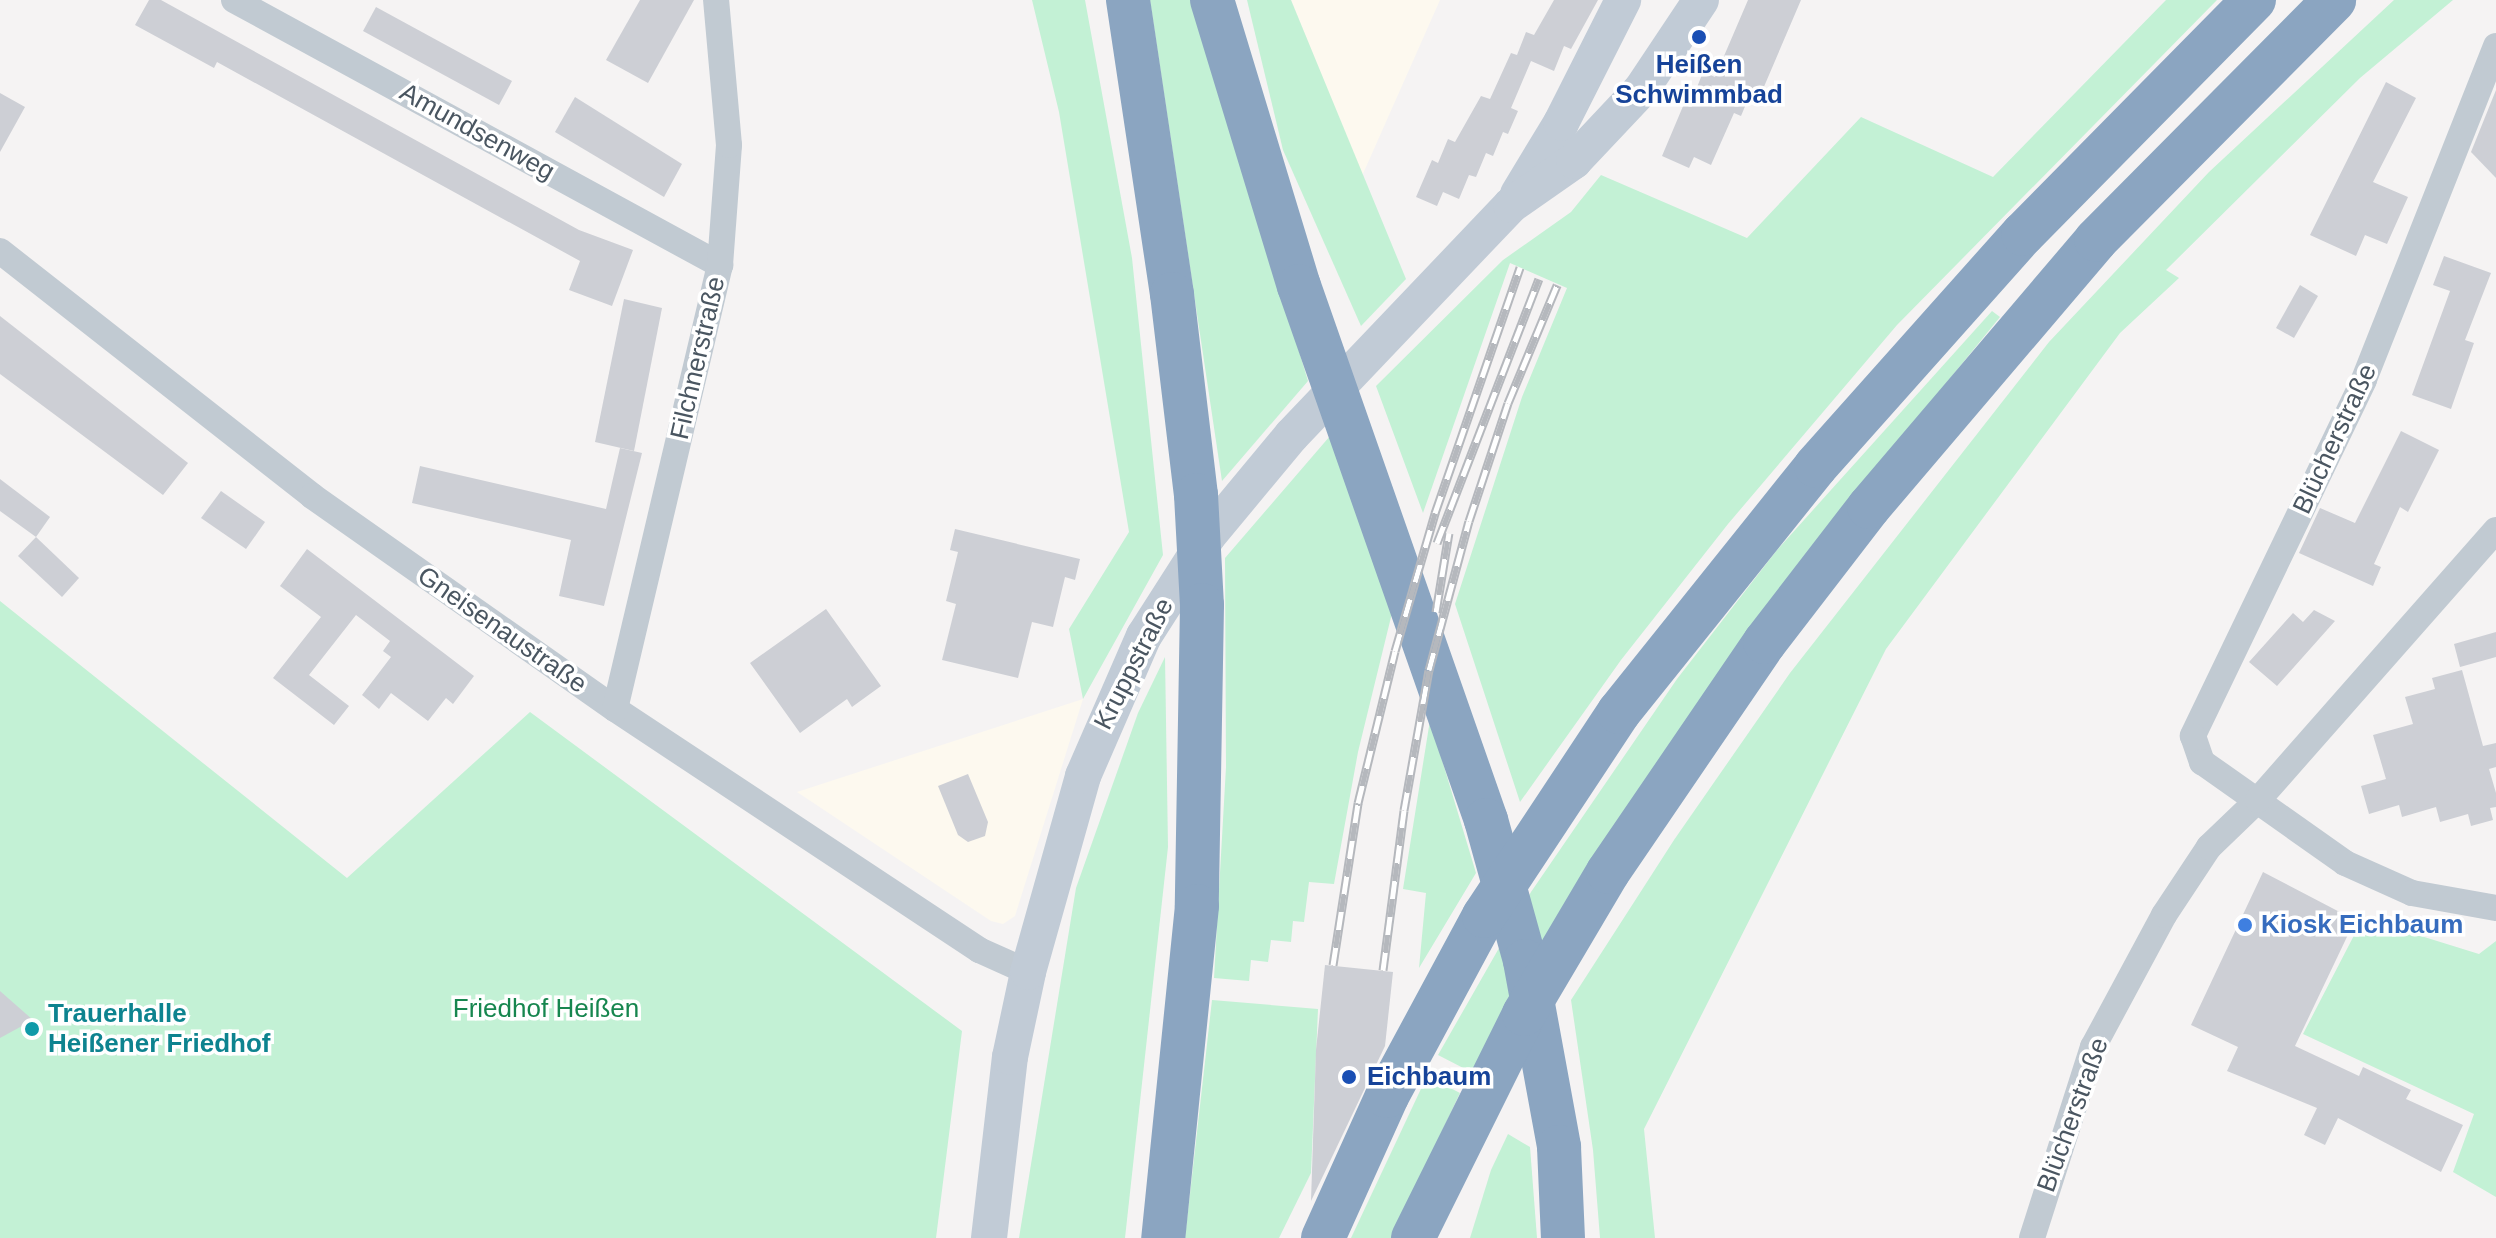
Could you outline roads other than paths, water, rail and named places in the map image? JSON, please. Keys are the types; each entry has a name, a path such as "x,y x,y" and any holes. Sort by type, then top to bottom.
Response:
{"highway":[{"path":"1113,0 1150,147"},
{"path":"1128,0 1196,495 1202,605 1197,906 1163,1238"},
{"path":"1212,0 1299,286 1490,834 1525,961 1556,1131 1563,1238"},
{"path":"1323,1238 1387,1096 1484,916 1619,712 1816,466 2023,234 2254,0"},
{"path":"1413,1238 1524,1014 1608,872 1765,642 1869,507 2096,240 2334,0"}],"street":[{"name":"Amundsenweg","path":"234,0 720,265"},
{"name":"Filchnerstraße","path":"615,709 720,265 729,145 716,0"},
{"name":"Kruppstraße","path":"1511,205 1561,123 1623,0"},
{"name":"Kruppstraße","path":"989,1238 1010,1057 1028,972 1067,825 1100,729 1171,589 1217,524 1292,435 1511,205 1574,161 1632,100 1701,0"},
{"name":"Blücherstraße","path":"2258,800 2202,762 2193,736 2364,380 2496,46"},
{"name":"Gneisenaustraße","path":"0,251 312,496 615,709 979,950 1028,972"},
{"name":"Blücherstraße","path":"2032,1238 2093,1047 2164,915 2209,847 2258,800 2496,530"},
{"path":"2258,800 2345,863 2412,893 2496,908"}],"railway":[{"path":"1333,965 1358,803 1395,651 1435,513 1520,267"},
{"path":"1437,543 1539,279"},
{"path":"1383,970 1404,810 1429,670 1469,521 1508,403 1557,285"},
{"path":"1436,612 1449,533"}],"place":[{"name":"Heißen Schwimmbad","path":"1699,37"},
{"name":"Kiosk Eichbaum","path":"2245,925"},
{"name":"Trauerhalle Heißener Friedhof","path":"32,1029"},
{"name":"Eichbaum","path":"1349,1077"}],"park label":[{"name":"Friedhof Heißen","path":"546,1009"}]}
